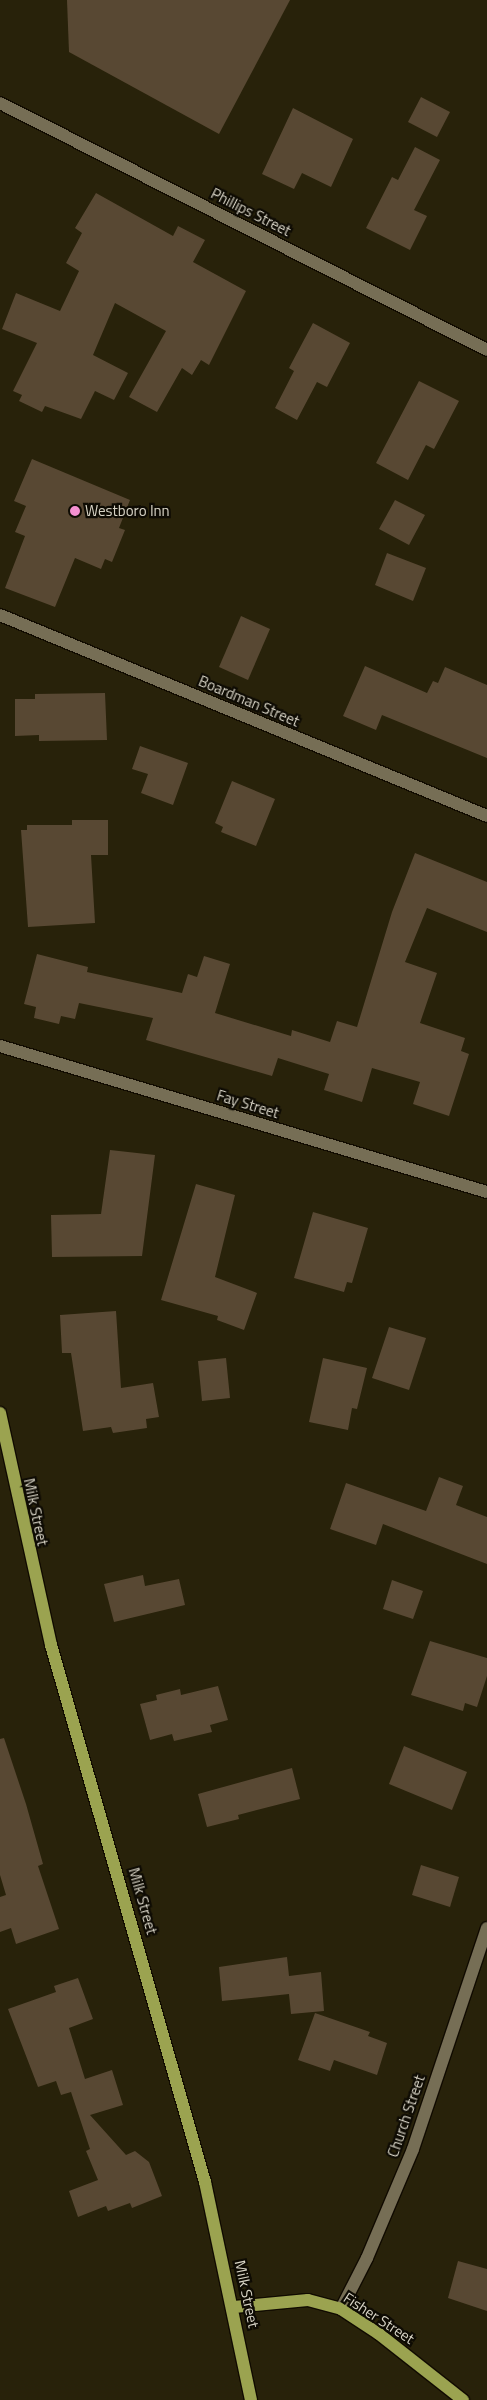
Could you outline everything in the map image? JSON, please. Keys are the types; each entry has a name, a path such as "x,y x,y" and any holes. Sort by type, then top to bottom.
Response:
{"main road":[{"name":"Milk Street","path":"0,1413 51,1645 184,2105 234,2307 250,2400"},
{"name":"Fisher Street","path":"234,2307 308,2300 341,2309 379,2334 463,2400"}],"street":[{"name":"Phillips Street","path":"0,103 487,350"},
{"name":"Boardman Street","path":"0,615 487,816"},
{"name":"Fay Street","path":"0,1046 487,1192"},
{"name":"Church Street","path":"341,2309 367,2258 413,2149 487,1928"}],"building":[{"path":"67,0 290,0 219,134 69,52"},
{"path":"421,97 450,112 437,137 408,122"},
{"path":"293,108 353,139 331,187 302,173 294,189 262,174"},
{"path":"415,147 440,160 414,210 427,216 410,250 366,228 392,177 398,180"},
{"path":"96,193 173,236 178,226 205,240 193,262 246,291 209,365 201,360 192,375 182,368 157,412 129,397 166,331 115,303 93,355 128,373 114,400 95,391 81,419 45,406 42,412 19,401 22,395 13,391 37,343 2,329 16,293 60,311 79,271 66,263 82,233 75,228"},
{"path":"313,323 350,343 327,387 317,382 297,420 275,408 294,371 289,368"},
{"path":"419,381 459,401 434,449 426,445 408,480 376,463"},
{"path":"32,459 130,500 119,528 125,530 112,562 105,559 101,569 75,558 55,607 5,588 25,536 15,532 26,506 14,501"},
{"path":"395,500 425,515 409,545 379,529"},
{"path":"387,553 426,568 413,601 375,585"},
{"path":"241,616 270,629 248,680 219,667"},
{"path":"365,666 427,693 433,681 438,683 445,667 487,685 487,758 382,715 376,730 343,716"},
{"path":"105,693 107,740 39,741 39,735 15,736 15,699 35,699 35,694"},
{"path":"140,746 188,763 173,805 141,793 148,774 132,769"},
{"path":"232,781 275,799 256,846 221,832 223,827 215,823"},
{"path":"72,820 108,820 108,855 91,855 95,923 28,927 21,830 27,830 27,825 72,825"},
{"path":"415,853 487,882 487,932 427,908 405,962 437,973 420,1023 465,1038 461,1051 469,1054 449,1116 413,1104 420,1082 372,1068 362,1102 324,1090 329,1074 278,1058 272,1076 146,1040 153,1018 79,1003 75,1019 61,1016 59,1024 34,1018 36,1007 24,1004 37,954 88,967 87,972 182,993 188,974 197,977 204,956 230,964 215,1013 291,1036 292,1030 330,1042 337,1021 357,1027 392,912"},
{"path":"110,1150 155,1155 142,1256 52,1257 51,1215 101,1214"},
{"path":"196,1184 235,1195 215,1277 257,1293 244,1330 217,1320 218,1316 161,1300"},
{"path":"313,1212 368,1228 352,1283 347,1282 344,1292 294,1278"},
{"path":"116,1311 121,1388 153,1383 159,1417 146,1419 147,1428 113,1433 111,1427 83,1431 71,1353 62,1353 60,1315"},
{"path":"389,1327 426,1338 409,1390 372,1378"},
{"path":"226,1358 230,1398 202,1401 198,1361"},
{"path":"323,1358 367,1368 357,1409 352,1408 348,1430 309,1422"},
{"path":"439,1477 463,1486 456,1505 487,1517 487,1564 383,1524 376,1545 330,1529 346,1483 426,1511"},
{"path":"143,1575 145,1586 179,1579 185,1605 114,1622 104,1584"},
{"path":"392,1580 423,1591 413,1619 383,1609"},
{"path":"430,1641 487,1658 487,1676 477,1707 465,1703 463,1711 411,1695"},
{"path":"218,1686 228,1720 210,1725 212,1732 174,1741 172,1734 150,1740 140,1704 157,1700 156,1695 180,1689 181,1695"},
{"path":"4,1738 26,1804 43,1864 38,1866 59,1929 16,1944 11,1928 0,1932 0,1897 6,1895 0,1875 0,1739"},
{"path":"404,1746 467,1772 452,1810 389,1784"},
{"path":"292,1768 300,1799 238,1815 239,1819 207,1827 198,1794"},
{"path":"421,1865 459,1877 450,1907 412,1895"},
{"path":"287,1957 289,1976 321,1972 324,2011 291,2014 289,1994 222,2001 219,1967"},
{"path":"78,1978 93,2019 69,2028 85,2079 112,2070 123,2105 90,2115 126,2155 135,2151 149,2162 162,2196 132,2208 130,2203 108,2211 106,2206 78,2217 69,2191 98,2180 86,2151 90,2149 71,2092 61,2095 56,2081 38,2087 8,2009 56,1992 54,1986"},
{"path":"315,2013 370,2032 368,2036 387,2043 377,2075 334,2060 330,2071 298,2060"},
{"path":"458,2261 487,2269 487,2311 448,2298"}],"place":[{"name":"Westboro Inn","path":"75,511"}]}
